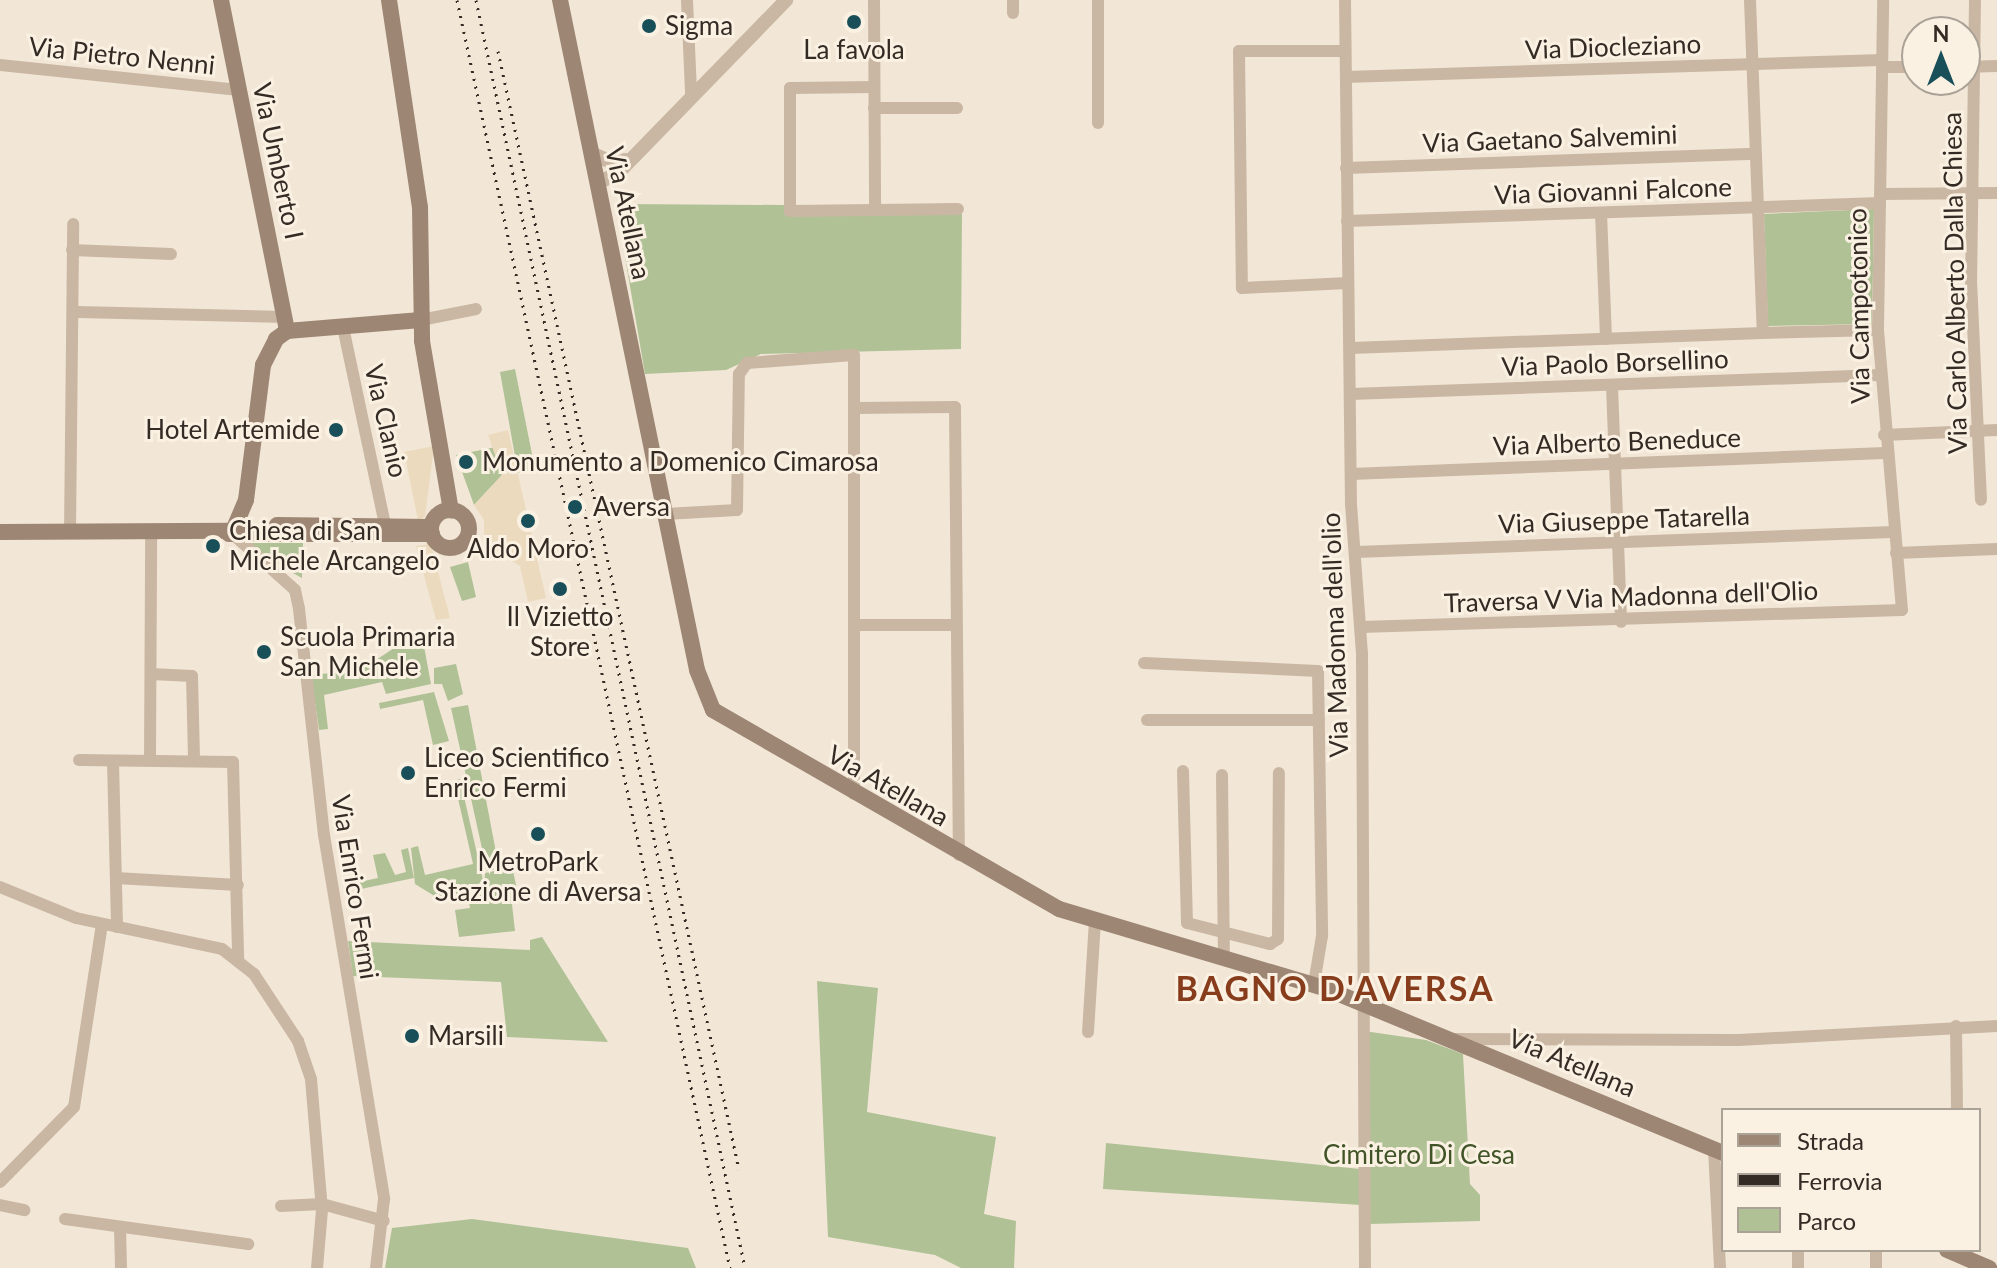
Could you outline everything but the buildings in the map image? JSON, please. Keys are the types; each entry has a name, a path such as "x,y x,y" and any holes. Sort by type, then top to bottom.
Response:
{"main road":[{"name":"Via Umberto I","path":"221,0 286,324"},
{"path":"236,531 385,525 431,531 445,547 462,543 468,526 451,511 421,320 420,208 389,0"},
{"name":"Via Atellana","path":"560,0 697,670 713,710 959,855 1095,920 1314,984 1454,1039 1718,1151"},
{"path":"236,531 246,500 263,365 286,324 343,327 421,320"},
{"path":"431,531 438,515 451,511"},
{"path":"0,532 431,531"},
{"path":"1955,1252 1989,1268"}],"street":[{"path":"687,0 691,93"},
{"path":"601,201 620,165 786,0"},
{"path":"874,0 875,210"},
{"path":"1098,0 1098,123"},
{"name":"Via Madonna dell'olio","path":"1345,0 1351,474 1361,627 1365,1268"},
{"path":"1750,0 1763,333"},
{"name":"Via Campotonico","path":"1883,0 1878,330 1885,453 1902,610"},
{"path":"1345,51 1239,51 1241,243 1242,288 1348,283"},
{"name":"Via Diocleziano","path":"1346,77 1752,64 1901,65"},
{"name":"Via Pietro Nenni","path":"0,65 239,90"},
{"path":"874,87 790,88 790,211 958,209"},
{"name":"Via Carlo Alberto Dalla Chiesa","path":"1970,96 1981,500"},
{"path":"874,108 957,108"},
{"path":"591,153 620,165"},
{"name":"Via Gaetano Salvemini","path":"1346,168 1756,154"},
{"path":"596,177 620,165"},
{"name":"Via Giovanni Falcone","path":"1347,221 1758,209 1880,198 1997,193"},
{"path":"1601,213 1606,339"},
{"path":"70,532 73,224"},
{"path":"72,250 171,254"},
{"path":"421,320 476,309"},
{"path":"78,312 286,324"},
{"name":"Via Clanio","path":"343,327 385,525"},
{"path":"1351,348 1878,330"},
{"path":"665,514 737,510 739,374 747,363 854,355 854,794"},
{"name":"Via Paolo Borsellino","path":"1351,394 1880,375"},
{"path":"1612,386 1621,622"},
{"path":"854,408 955,407 959,855"},
{"path":"1884,435 1997,430"},
{"name":"Via Alberto Beneduce","path":"1351,474 1885,453"},
{"path":"150,758 151,531"},
{"name":"Via Enrico Fermi","path":"236,531 295,590 299,609 310,735 384,1221 376,1268"},
{"name":"Via Giuseppe Tatarella","path":"1356,552 1893,532"},
{"path":"1896,553 1997,549"},
{"name":"Traversa V Via Madonna dell'Olio","path":"1361,627 1621,622 1902,610"},
{"path":"854,625 957,625"},
{"path":"1144,663 1310,666 1318,671 1322,936 1314,984"},
{"path":"151,674 192,676 194,760"},
{"path":"1147,720 1319,720"},
{"path":"79,760 150,758 233,762 238,958"},
{"path":"113,761 117,927"},
{"path":"1183,771 1183,913 1187,923 1270,944 1278,939 1279,773"},
{"path":"1222,775 1224,957"},
{"path":"116,878 238,885"},
{"path":"0,887 102,924 238,958 271,995 306,1066 322,1204 317,1268"},
{"path":"1088,1032 1095,920"},
{"path":"0,1182 74,1107 102,924"},
{"path":"1956,1026 1957,1108"},
{"path":"1454,1039 1739,1040 1997,1026"},
{"path":"1718,1151 1720,1268"},
{"path":"281,1206 322,1204 384,1221"},
{"path":"0,1205 24,1210"},
{"path":"65,1219 248,1244"},
{"path":"120,1227 121,1268"}],"green space":[{"path":"616,204 784,205 785,215 962,214 961,349 761,354 726,370 645,374"},
{"path":"1874,209 1872,324 1768,326 1764,214"},
{"path":"515,369 535,469 518,473 500,372"},
{"path":"496,447 502,475 474,505 456,455"},
{"path":"251,543 303,543 302,578 271,561"},
{"path":"468,562 476,597 462,601 450,567"},
{"path":"421,630 431,684 386,694 382,682 324,695 328,729 319,730 311,675 361,670"},
{"path":"456,664 463,694 448,701 442,684 434,684 434,668"},
{"path":"434,692 449,741 433,745 423,700 380,709 379,703"},
{"path":"468,705 499,868 487,871 451,708"},
{"path":"460,779 483,880 469,893 436,897 415,884 411,848 418,846 425,875 473,864 454,781"},
{"path":"408,848 414,878 361,889 358,873 364,881 378,878 373,855 385,853 395,875 406,872 401,850"},
{"path":"512,867 520,902 512,904 515,931 459,937 455,910 470,908 468,898 484,888 485,873"},
{"path":"542,937 608,1042 507,1037 501,982 353,976 348,941 530,950 530,940"},
{"path":"817,981 878,988 867,1112 996,1137 984,1214 1016,1221 1014,1268 961,1268 935,1255 828,1237"},
{"name":"Cimitero Di Cesa","path":"1364,1031 1426,1040 1463,1054 1470,1184 1480,1195 1480,1221 1370,1224"},
{"path":"1106,1143 1360,1169 1361,1205 1103,1189"},
{"path":"472,1219 688,1248 696,1268 385,1268 392,1228"}],"shaded area":[{"path":"508,430 546,598 528,602 520,566 484,544 484,520 474,505 502,475 488,435"},
{"path":"434,446 425,517 418,520 404,452"},
{"path":"431,544 450,618 436,620 416,546"}],"railway":[{"path":"457,0 730,1268"},
{"path":"476,0 745,1268"},
{"path":"498,51 739,1169"}],"place":[{"name":"La favola","path":"854,22"},
{"name":"Sigma","path":"649,26"},
{"name":"Hotel Artemide","path":"336,430"},
{"name":"Monumento a Domenico Cimarosa","path":"466,462"},
{"name":"Aversa","path":"575,507"},
{"name":"Aldo Moro","path":"528,521"},
{"name":"Chiesa di San Michele Arcangelo","path":"213,546"},
{"name":"Il Vizietto Store","path":"560,589"},
{"name":"Scuola Primaria San Michele","path":"264,652"},
{"name":"Liceo Scientifico Enrico Fermi","path":"408,773"},
{"name":"MetroPark Stazione di Aversa","path":"538,834"},
{"name":"Marsili","path":"412,1036"}],"district":[{"name":"BAGNO D'AVERSA","path":"1335,988"}]}
